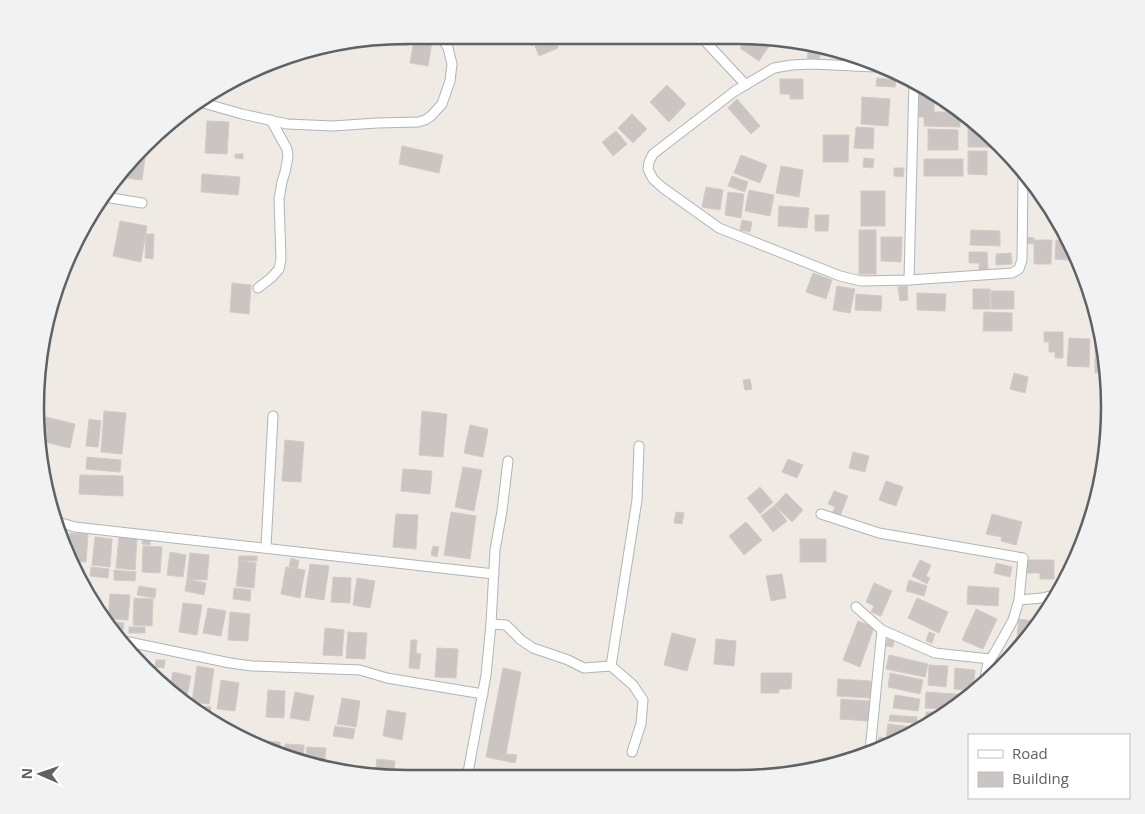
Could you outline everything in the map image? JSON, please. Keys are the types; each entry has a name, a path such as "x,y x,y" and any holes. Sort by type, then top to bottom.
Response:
{"street":[{"path":"206,105 287,124 334,126 418,122 431,116 442,104 450,81 452,64 446,44"},
{"path":"708,44 746,85"},
{"path":"865,67 812,64 774,68 735,91 653,154 648,169 653,178 663,188 719,228 840,276 861,281 909,280 1012,273 1019,269 1022,260 1025,184"},
{"path":"909,280 914,89"},
{"path":"258,288 279,269 281,259 279,199 288,157 287,149 271,120"},
{"path":"110,198 142,203"},
{"path":"266,548 273,416"},
{"path":"611,666 637,500 639,446"},
{"path":"469,770 483,694 491,624 495,550 508,461"},
{"path":"821,514 879,533 1024,558 1019,600 1013,620 990,659 985,673"},
{"path":"63,523 75,527 494,574"},
{"path":"1019,600 1048,596"},
{"path":"856,607 882,630 935,653 990,659"},
{"path":"491,624 506,625 521,640 533,648 568,660 584,668 611,666 633,685 643,700 641,724 632,752"},
{"path":"870,745 882,630"},
{"path":"130,642 230,663 252,666 360,670 396,679 483,694"}],"building":[{"path":"413,44 432,44 428,66 410,63"},
{"path":"540,44 557,44 558,48 539,56 535,46"},
{"path":"743,44 769,46 759,61 740,48"},
{"path":"809,51 820,54 819,61 807,58"},
{"path":"877,78 896,80 895,87 876,86"},
{"path":"780,79 803,79 803,99 790,99 790,94 780,94"},
{"path":"667,85 686,104 669,122 650,102"},
{"path":"919,91 934,101 934,112 950,112 960,120 960,127 924,126 924,117 919,117"},
{"path":"862,97 890,99 888,126 861,124"},
{"path":"737,99 760,126 751,134 728,108"},
{"path":"632,114 647,129 633,143 618,128"},
{"path":"207,121 229,122 227,154 205,153"},
{"path":"856,127 874,128 873,149 854,148"},
{"path":"968,128 970,128 992,147 968,147"},
{"path":"928,129 958,130 958,150 928,150"},
{"path":"616,131 627,144 613,156 602,142"},
{"path":"823,135 849,135 848,162 823,162"},
{"path":"402,146 443,155 439,173 399,164"},
{"path":"968,151 987,151 987,175 968,174"},
{"path":"235,154 243,154 243,159 235,158"},
{"path":"741,155 767,165 760,183 734,173"},
{"path":"143,158 145,158 142,180 125,178"},
{"path":"864,158 874,159 873,168 863,167"},
{"path":"924,159 963,159 963,176 924,176"},
{"path":"781,166 803,170 799,197 776,193"},
{"path":"894,168 904,168 903,177 894,176"},
{"path":"202,174 240,177 238,195 201,192"},
{"path":"732,176 748,182 745,192 728,186"},
{"path":"706,187 723,190 720,210 702,207"},
{"path":"749,190 774,195 770,216 745,211"},
{"path":"861,191 885,191 885,226 861,226"},
{"path":"728,192 744,194 741,218 725,215"},
{"path":"779,206 809,208 807,228 778,226"},
{"path":"815,215 829,215 828,231 815,231"},
{"path":"742,220 752,222 750,232 740,230"},
{"path":"120,221 147,226 141,262 113,256"},
{"path":"859,230 876,230 876,274 859,274"},
{"path":"971,230 1000,231 1000,246 970,245"},
{"path":"146,234 154,234 153,259 145,258"},
{"path":"881,237 902,237 901,262 881,261"},
{"path":"1027,237 1034,238 1033,244 1026,243"},
{"path":"1034,240 1052,240 1051,264 1034,264"},
{"path":"1056,240 1061,240 1071,260 1055,259"},
{"path":"969,252 987,252 988,270 979,270 979,263 969,263"},
{"path":"1011,253 1012,264 996,265 996,254"},
{"path":"813,273 832,280 826,299 806,292"},
{"path":"232,283 251,285 249,314 230,312"},
{"path":"837,286 855,289 850,313 833,310"},
{"path":"907,286 908,300 900,301 898,287"},
{"path":"973,289 990,289 990,309 973,309"},
{"path":"991,291 1014,291 1014,309 991,309"},
{"path":"917,293 946,294 945,311 917,310"},
{"path":"856,294 882,296 881,311 855,310"},
{"path":"984,312 1012,313 1012,331 983,331"},
{"path":"1044,332 1063,332 1063,358 1055,358 1055,352 1049,352 1049,342 1044,342"},
{"path":"1069,338 1090,339 1089,367 1067,366"},
{"path":"1095,342 1099,373 1095,373"},
{"path":"1014,373 1028,377 1025,393 1010,389"},
{"path":"750,379 752,389 745,390 743,380"},
{"path":"104,411 126,413 122,454 101,452"},
{"path":"422,411 447,414 443,457 419,455"},
{"path":"46,417 75,424 70,448 46,442"},
{"path":"89,419 101,421 98,447 86,446"},
{"path":"470,425 488,429 483,457 464,453"},
{"path":"285,440 304,442 301,482 282,481"},
{"path":"853,452 869,456 865,472 849,468"},
{"path":"87,457 121,460 120,472 86,469"},
{"path":"788,459 803,465 797,478 782,472"},
{"path":"463,467 482,470 474,511 455,507"},
{"path":"403,469 432,471 430,494 401,491"},
{"path":"80,475 123,476 123,496 79,494"},
{"path":"886,481 903,487 896,506 879,500"},
{"path":"760,487 773,502 760,514 747,498"},
{"path":"834,491 848,496 840,516 832,513 835,507 828,504"},
{"path":"786,493 803,510 792,522 775,505"},
{"path":"775,505 787,521 773,532 761,516"},
{"path":"451,512 476,516 470,559 444,555"},
{"path":"676,512 684,513 682,524 674,523"},
{"path":"396,514 418,515 416,549 393,547"},
{"path":"992,514 1022,522 1016,545 1001,541 1002,537 986,534"},
{"path":"746,522 762,540 744,555 729,536"},
{"path":"70,533 88,534 86,562 78,562 69,541"},
{"path":"143,536 151,538 150,545 142,544"},
{"path":"95,537 112,539 110,567 92,565"},
{"path":"119,537 137,539 135,570 116,568"},
{"path":"800,539 826,539 826,562 800,562"},
{"path":"143,546 162,547 160,573 142,572"},
{"path":"433,546 439,547 437,557 431,555"},
{"path":"170,552 186,555 183,577 167,575"},
{"path":"190,553 209,555 207,580 187,579"},
{"path":"239,556 257,556 257,561 238,561"},
{"path":"291,558 299,561 297,569 289,566"},
{"path":"920,560 931,565 926,576 930,578 927,584 912,576"},
{"path":"1027,560 1054,560 1054,579 1040,579 1040,573 1027,573"},
{"path":"239,561 256,563 254,588 236,586"},
{"path":"996,563 1012,567 1010,577 994,573"},
{"path":"310,564 329,566 324,600 305,597"},
{"path":"91,567 109,569 108,578 90,576"},
{"path":"286,567 305,570 300,598 281,594"},
{"path":"114,570 136,572 135,581 114,580"},
{"path":"782,574 786,598 771,601 766,576"},
{"path":"333,577 351,578 350,603 331,602"},
{"path":"357,578 375,581 370,608 353,605"},
{"path":"187,579 206,583 204,595 185,591"},
{"path":"909,580 927,586 924,596 906,591"},
{"path":"874,583 892,591 881,616 871,612 874,606 866,602"},
{"path":"139,586 156,589 155,598 137,595"},
{"path":"968,586 999,588 998,606 967,604"},
{"path":"234,588 251,590 250,601 233,599"},
{"path":"110,594 130,595 128,620 113,619 108,614"},
{"path":"134,598 153,599 152,626 133,625"},
{"path":"917,598 948,612 939,633 908,618"},
{"path":"183,603 202,605 197,635 179,632"},
{"path":"208,608 226,611 221,636 203,633"},
{"path":"976,609 997,619 983,649 962,640"},
{"path":"230,612 250,614 248,641 228,640"},
{"path":"1019,619 1031,621 1026,628 1017,640"},
{"path":"858,621 874,627 860,667 843,660"},
{"path":"114,622 124,623 123,630 120,630"},
{"path":"129,627 145,627 145,633 129,633"},
{"path":"325,628 344,630 342,656 323,655"},
{"path":"348,632 367,633 365,659 346,658"},
{"path":"929,632 935,634 932,643 926,641"},
{"path":"672,633 696,639 687,671 664,665"},
{"path":"716,639 736,641 734,666 714,664"},
{"path":"887,639 894,640 893,647 886,646"},
{"path":"411,640 417,640 416,653 421,654 419,669 409,668"},
{"path":"437,648 458,649 456,678 435,677"},
{"path":"889,655 928,664 925,677 886,669"},
{"path":"156,660 165,660 164,668 155,667"},
{"path":"929,665 948,666 946,687 928,685"},
{"path":"197,666 214,669 209,704 196,702 192,700"},
{"path":"503,668 521,672 506,754 517,755 515,763 486,757"},
{"path":"955,668 975,670 974,683 966,690 954,689"},
{"path":"173,672 191,676 187,696 171,683"},
{"path":"761,673 792,673 791,689 779,689 779,693 761,693"},
{"path":"890,673 923,680 920,694 888,687"},
{"path":"838,679 871,681 870,698 837,696"},
{"path":"221,680 239,683 235,711 217,709"},
{"path":"268,690 285,691 284,718 266,717"},
{"path":"295,692 314,696 309,721 290,718"},
{"path":"926,692 960,694 940,709 925,708"},
{"path":"895,695 920,699 918,711 893,708"},
{"path":"342,698 360,701 356,727 337,724"},
{"path":"841,699 870,701 869,721 840,719"},
{"path":"201,706 211,707 210,712"},
{"path":"387,710 406,713 402,740 383,736"},
{"path":"926,712 934,712 934,713 926,718"},
{"path":"890,715 917,717 917,723 889,721"},
{"path":"888,724 911,727 888,738 886,738"},
{"path":"335,726 355,729 353,739 333,736"},
{"path":"879,737 887,738 887,738 878,742"},
{"path":"264,741 280,742 280,747"},
{"path":"285,744 304,745 303,755 285,749"},
{"path":"307,747 326,748 325,761 306,756"},
{"path":"377,759 395,761 394,769 376,768"}]}
